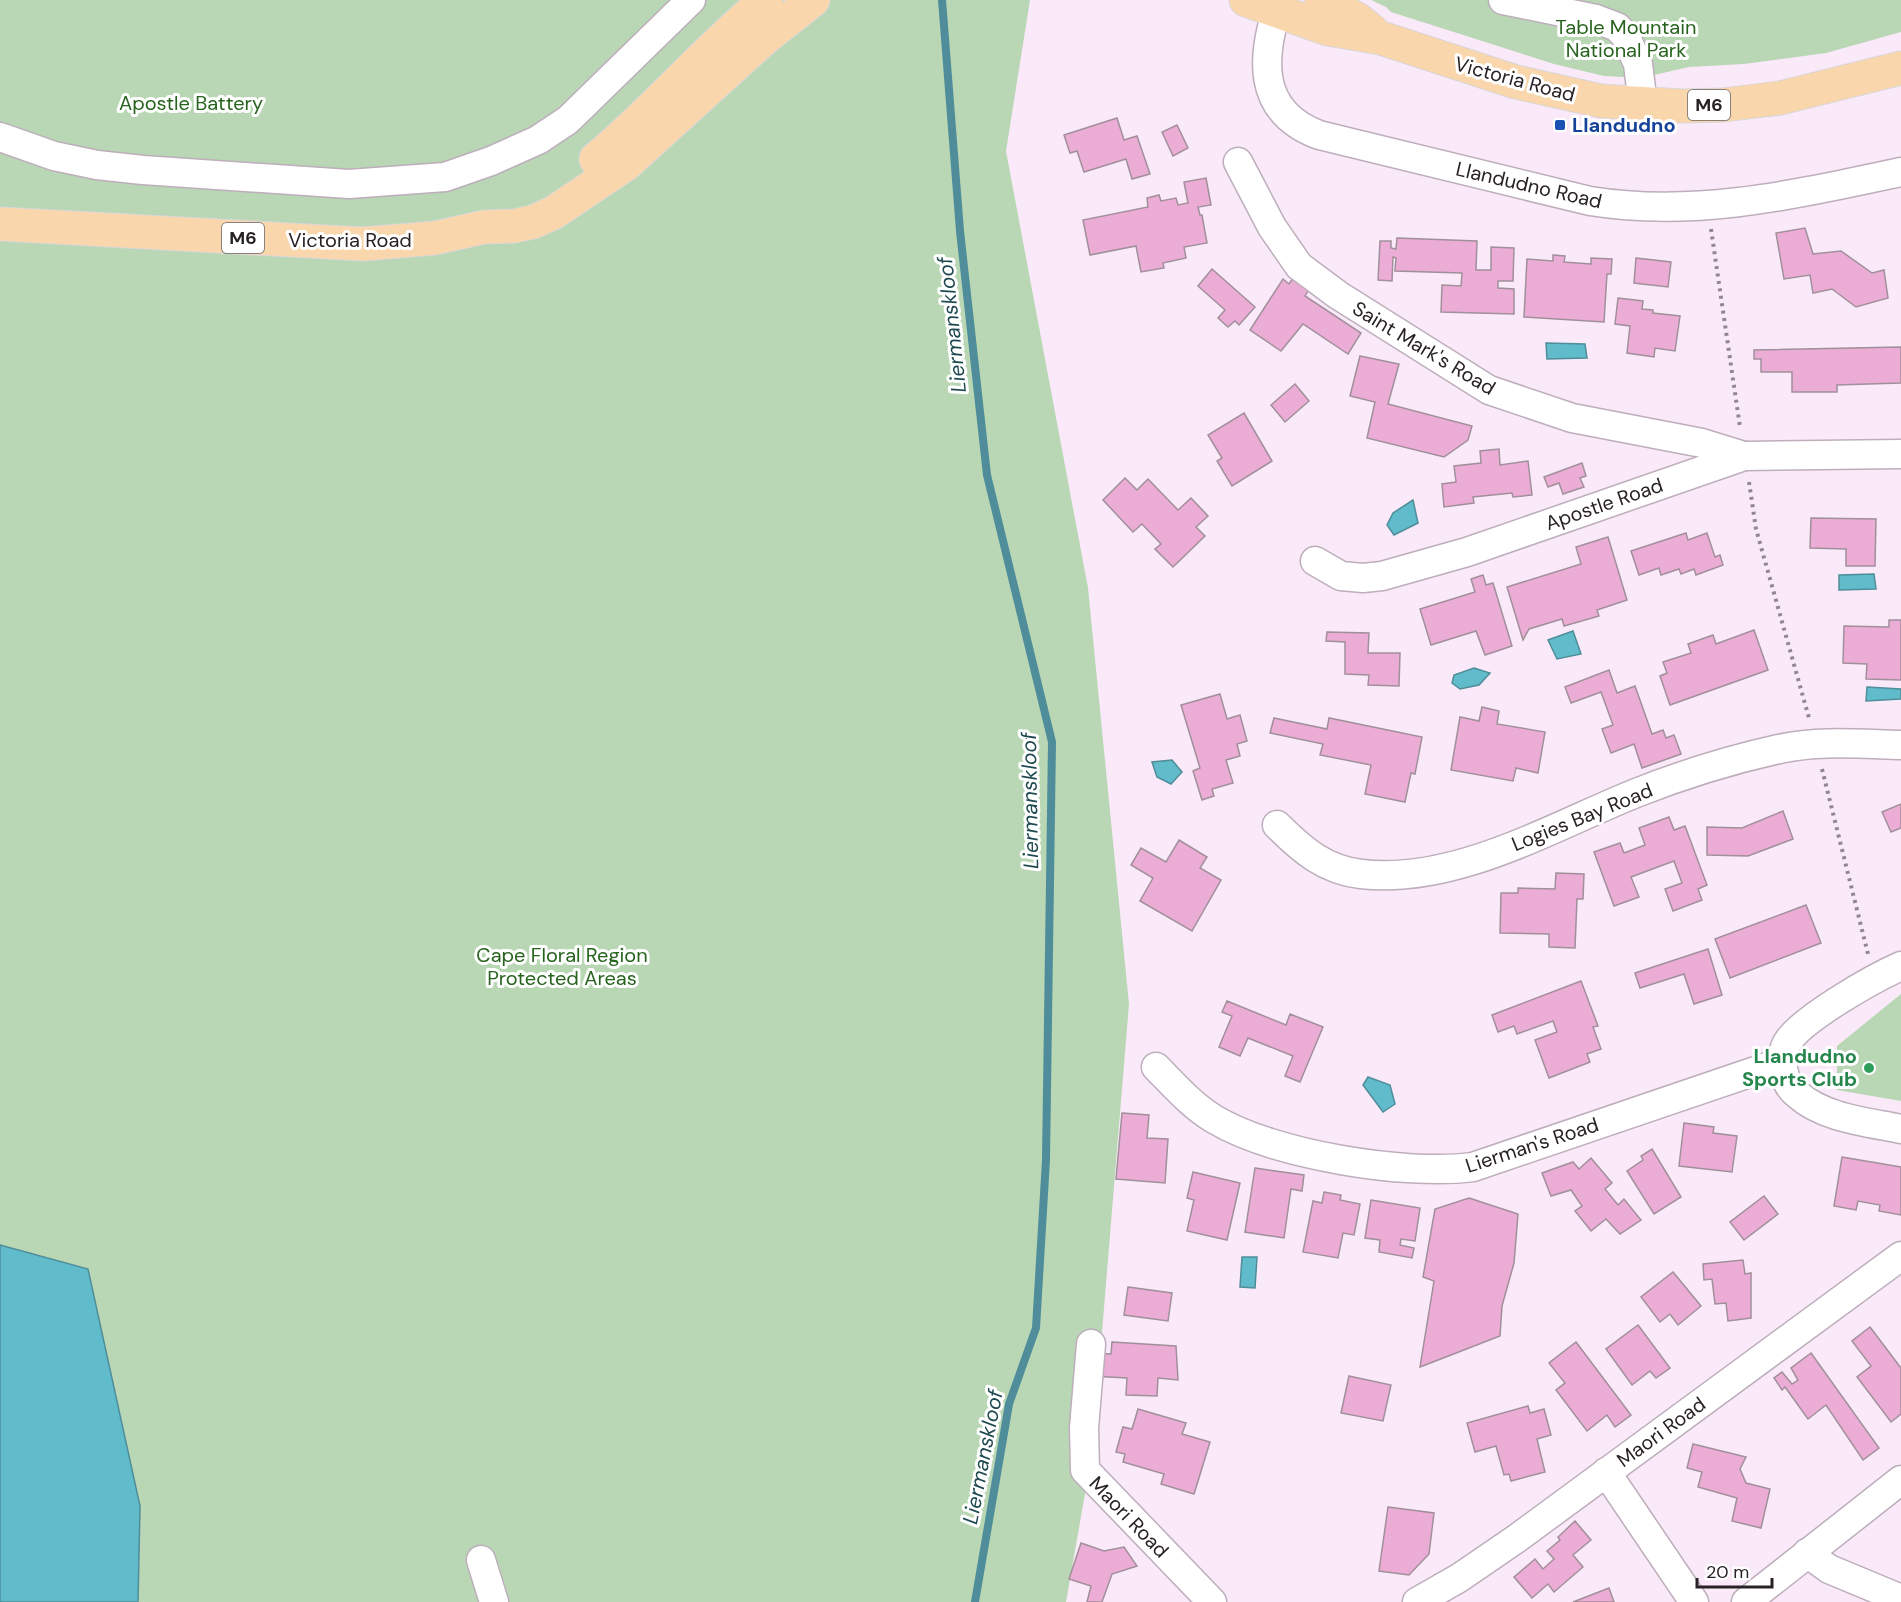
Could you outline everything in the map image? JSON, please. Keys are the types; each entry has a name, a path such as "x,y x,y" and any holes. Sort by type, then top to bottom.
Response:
{"main road":[{"name":"Victoria Road","path":"484,227 556,188 592,162 624,136 724,37 766,0"},
{"name":"Victoria Road","path":"0,224 363,244 435,238 484,227 514,226 533,222 553,213 601,182 640,152 758,44 813,0"},
{"name":"Victoria Road","path":"1246,0 1279,5 1328,29 1381,38 1527,85 1580,97 1642,105 1723,105 1780,98 1901,68"},
{"name":"Victoria Road","path":"1321,0 1357,19 1381,38"}],"street":[{"path":"0,137 54,156 97,165 143,170 349,184 445,177 519,148 568,120 691,0"},
{"path":"1503,0 1596,19 1617,27 1625,35 1638,64 1642,105"},
{"name":"Llandudno Road","path":"1279,5 1268,50 1267,71 1270,86 1281,112 1304,129 1590,201 1627,207 1708,206 1779,199 1901,172"},
{"name":"Saint Mark's Road","path":"1238,162 1272,227 1299,266 1338,295 1489,390 1572,418 1702,443 1744,456"},
{"name":"Apostle Road","path":"1315,561 1341,576 1363,578 1418,568 1744,456 1901,454"},
{"name":"Logies Bay Road","path":"1278,825 1305,853 1335,867 1371,875 1393,876 1429,872 1481,857 1639,792 1780,748 1816,744 1901,745"},
{"path":"1901,966 1874,978 1800,1029 1787,1044 1782,1062 1787,1082 1804,1100 1838,1115 1901,1129"},
{"name":"Lierman's Road","path":"1156,1067 1213,1118 1247,1136 1286,1148 1390,1167 1448,1170 1473,1167 1782,1062"},
{"name":"Maori Road","path":"1417,1602 1487,1558 1901,1256"},
{"name":"Maori Road","path":"1091,1344 1084,1428 1085,1470 1212,1602"},
{"path":"1606,1472 1694,1602"},
{"path":"1746,1602 1901,1480"},
{"path":"1807,1553 1829,1569 1901,1599"},
{"path":"481,1560 494,1602"}],"path":[{"path":"1708,206 1756,529 1816,744 1874,978"}],"green space":[{"name":"Cape Floral Region Protected Areas","path":"0,0 1030,0 1006,151 1088,588 1129,1004 1092,1454 1066,1602 138,1602 140,1506 88,1269 0,1245"},
{"name":"Table Mountain National Park","path":"1371,0 1901,0 1901,32 1826,53 1744,64 1689,67 1641,78 1604,76 1554,64 1391,12"},
{"name":"Llandudno Sports Club","path":"1901,994 1901,1101 1837,1090 1837,1046"}],"water":[{"path":"1546,343 1585,344 1587,358 1547,359"},
{"path":"1413,500 1418,523 1394,535 1387,525 1393,513"},
{"path":"1874,574 1876,589 1839,590 1839,575"},
{"path":"1573,631 1581,654 1557,659 1548,640"},
{"path":"1474,668 1490,673 1479,685 1460,689 1452,683 1454,675"},
{"path":"1867,687 1901,689 1901,699 1866,701"},
{"path":"1172,760 1182,772 1171,784 1157,777 1152,762"},
{"path":"1368,1077 1390,1085 1395,1104 1383,1112 1363,1085"},
{"path":"0,1245 88,1269 140,1506 138,1602 0,1602"},
{"path":"1242,1257 1257,1257 1255,1288 1240,1287"}],"building":[{"path":"1117,118 1124,140 1137,136 1150,174 1132,179 1126,159 1084,172 1077,151 1070,153 1064,135"},
{"path":"1177,125 1188,148 1173,156 1162,132"},
{"path":"1206,178 1211,205 1198,207 1202,215 1207,243 1184,247 1186,258 1163,263 1164,268 1141,272 1136,246 1090,255 1083,220 1148,207 1147,198 1159,195 1161,201 1176,198 1178,205 1188,203 1184,182"},
{"path":"1805,228 1813,254 1841,251 1872,273 1884,270 1888,298 1856,307 1832,289 1813,293 1810,275 1784,279 1776,233"},
{"path":"1397,238 1477,241 1476,270 1491,270 1491,247 1514,248 1513,281 1498,281 1498,288 1514,289 1514,314 1441,312 1442,285 1461,286 1462,273 1395,271 1396,258 1393,257 1392,281 1378,280 1380,241 1391,241 1391,248 1396,249"},
{"path":"1553,255 1565,256 1564,262 1591,264 1591,258 1612,259 1611,274 1607,274 1604,322 1524,317 1527,259 1553,261"},
{"path":"1636,258 1671,262 1668,287 1634,283"},
{"path":"1212,269 1255,307 1239,325 1235,321 1228,327 1218,318 1225,310 1198,286"},
{"path":"1293,278 1309,289 1305,296 1361,333 1348,354 1303,324 1281,351 1250,330 1283,279 1289,284"},
{"path":"1618,298 1643,301 1642,309 1653,310 1653,313 1680,316 1675,351 1655,348 1654,357 1627,353 1630,326 1615,324"},
{"path":"1901,347 1901,383 1837,385 1837,392 1792,392 1792,372 1761,372 1761,359 1754,359 1754,350"},
{"path":"1360,356 1399,364 1388,404 1472,426 1468,440 1444,457 1367,438 1375,402 1350,396"},
{"path":"1295,384 1309,401 1285,422 1271,405"},
{"path":"1244,413 1272,461 1232,486 1217,461 1222,458 1208,435"},
{"path":"1499,449 1500,465 1528,461 1532,495 1513,497 1512,493 1473,497 1474,503 1444,507 1442,484 1456,482 1454,466 1481,463 1480,451"},
{"path":"1582,463 1586,476 1580,478 1584,487 1563,494 1559,483 1548,487 1544,477"},
{"path":"1125,478 1137,490 1148,479 1178,510 1191,498 1208,516 1196,527 1205,536 1173,567 1155,549 1161,544 1142,524 1133,532 1103,500"},
{"path":"1811,518 1876,519 1875,566 1846,566 1846,549 1810,548"},
{"path":"1686,533 1688,540 1707,533 1715,557 1720,555 1723,565 1696,575 1694,569 1681,574 1679,569 1661,575 1659,568 1639,575 1631,551"},
{"path":"1608,537 1627,600 1597,610 1599,616 1564,626 1562,619 1529,629 1523,640 1507,587 1581,564 1576,547"},
{"path":"1483,575 1486,585 1493,583 1512,646 1485,655 1476,631 1431,645 1420,609 1475,592 1471,579"},
{"path":"1889,620 1901,620 1901,680 1866,679 1867,664 1843,663 1844,626 1889,627"},
{"path":"1754,630 1768,670 1670,705 1660,676 1667,673 1663,662 1691,653 1688,644 1713,635 1716,644"},
{"path":"1327,632 1369,633 1368,653 1400,653 1399,686 1368,685 1369,675 1345,674 1345,642 1326,641"},
{"path":"1609,670 1617,693 1635,686 1652,734 1663,730 1666,738 1674,735 1681,754 1642,768 1634,744 1611,753 1602,729 1613,725 1601,692 1571,703 1565,687"},
{"path":"1220,694 1227,719 1240,715 1247,741 1237,744 1240,756 1226,760 1233,783 1212,789 1214,796 1202,800 1193,771 1200,768 1181,705"},
{"path":"1482,707 1499,711 1497,724 1545,732 1538,773 1516,768 1513,781 1451,770 1460,717 1479,721"},
{"path":"1274,718 1327,729 1329,718 1422,737 1415,774 1411,773 1405,802 1365,794 1371,765 1320,755 1323,744 1270,733"},
{"path":"1901,804 1901,828 1891,832 1882,812"},
{"path":"1783,811 1793,839 1748,856 1707,855 1707,827 1742,828"},
{"path":"1669,817 1674,830 1685,826 1707,885 1698,889 1702,900 1673,911 1665,889 1682,883 1674,861 1631,877 1639,897 1614,906 1594,852 1620,843 1624,853 1645,845 1639,828"},
{"path":"1179,840 1207,857 1200,868 1221,880 1192,931 1140,901 1153,878 1131,865 1141,848 1166,862"},
{"path":"1556,873 1584,874 1583,899 1577,899 1575,948 1549,947 1549,934 1500,933 1501,893 1518,893 1518,888 1555,889"},
{"path":"1806,905 1821,943 1730,978 1715,939"},
{"path":"1708,949 1722,995 1694,1004 1684,974 1640,988 1635,973"},
{"path":"1581,981 1598,1026 1593,1027 1601,1049 1587,1054 1590,1062 1549,1078 1535,1040 1557,1032 1553,1021 1517,1034 1514,1026 1498,1032 1492,1015"},
{"path":"1227,1001 1286,1025 1290,1014 1323,1027 1300,1082 1285,1076 1293,1056 1248,1038 1240,1056 1219,1047 1232,1016 1222,1012"},
{"path":"1122,1113 1149,1115 1147,1138 1168,1139 1165,1183 1116,1179"},
{"path":"1684,1123 1714,1127 1713,1133 1737,1136 1732,1172 1679,1166"},
{"path":"1652,1149 1681,1197 1654,1214 1627,1171 1643,1160 1641,1156"},
{"path":"1842,1157 1901,1167 1901,1215 1879,1211 1880,1205 1858,1201 1856,1210 1834,1206"},
{"path":"1591,1158 1612,1183 1605,1189 1618,1205 1624,1199 1641,1220 1620,1234 1606,1219 1591,1231 1575,1211 1582,1206 1571,1190 1551,1196 1542,1173 1573,1162 1579,1169"},
{"path":"1255,1168 1304,1175 1302,1191 1291,1189 1284,1238 1245,1232"},
{"path":"1193,1172 1240,1183 1227,1240 1187,1231 1194,1200 1187,1198"},
{"path":"1324,1192 1341,1195 1340,1200 1360,1204 1354,1235 1343,1233 1338,1258 1303,1252 1313,1201 1322,1203"},
{"path":"1764,1196 1778,1214 1744,1240 1730,1222"},
{"path":"1469,1198 1518,1214 1514,1263 1502,1306 1500,1336 1420,1367 1434,1281 1423,1277 1435,1209"},
{"path":"1371,1200 1420,1208 1415,1241 1401,1239 1400,1245 1414,1248 1412,1258 1379,1252 1380,1240 1365,1238"},
{"path":"1743,1260 1745,1274 1751,1273 1751,1318 1728,1321 1726,1303 1715,1304 1712,1279 1704,1280 1703,1264"},
{"path":"1673,1272 1701,1306 1678,1325 1670,1314 1660,1322 1641,1297"},
{"path":"1128,1287 1172,1293 1168,1321 1124,1315"},
{"path":"1638,1325 1670,1368 1656,1378 1650,1371 1632,1385 1606,1349"},
{"path":"1870,1327 1901,1368 1901,1414 1891,1422 1857,1377 1871,1366 1852,1341"},
{"path":"1112,1342 1176,1346 1178,1380 1158,1378 1157,1396 1126,1395 1127,1378 1091,1376 1092,1353 1111,1354"},
{"path":"1576,1342 1631,1415 1615,1427 1607,1415 1587,1431 1556,1390 1565,1383 1549,1363"},
{"path":"1811,1353 1879,1448 1863,1460 1826,1405 1808,1419 1785,1387 1782,1390 1774,1378 1782,1372 1792,1384 1798,1380 1791,1368"},
{"path":"1349,1376 1391,1385 1383,1421 1341,1413"},
{"path":"1528,1406 1530,1413 1544,1409 1551,1435 1537,1439 1545,1472 1511,1481 1509,1474 1504,1475 1496,1446 1475,1452 1467,1423"},
{"path":"1138,1409 1186,1423 1182,1434 1210,1442 1194,1494 1161,1484 1164,1474 1123,1462 1125,1454 1116,1452 1123,1427 1132,1429"},
{"path":"1693,1444 1746,1457 1740,1469 1746,1483 1770,1489 1761,1528 1732,1521 1737,1498 1698,1487 1702,1472 1687,1468"},
{"path":"1388,1507 1434,1513 1429,1554 1409,1575 1379,1571"},
{"path":"1575,1521 1591,1540 1573,1555 1583,1567 1554,1592 1548,1584 1532,1598 1514,1577 1535,1559 1543,1569 1554,1559 1547,1551 1560,1540 1558,1537"},
{"path":"1081,1543 1104,1551 1124,1547 1137,1566 1112,1574 1102,1602 1087,1602 1091,1586 1069,1579"},
{"path":"1609,1588 1614,1602 1573,1602"}],"waterway":[{"name":"Liermanskloof","path":"942,0 960,231 987,475 1052,742 1046,1160 1036,1328 1009,1404 975,1602"}],"place":[{"name":"Llandudno","path":"1560,125"},
{"name":"Llandudno Sports Club","path":"1869,1068"}],"park label":[{"name":"Apostle Battery","path":"191,103"}]}
